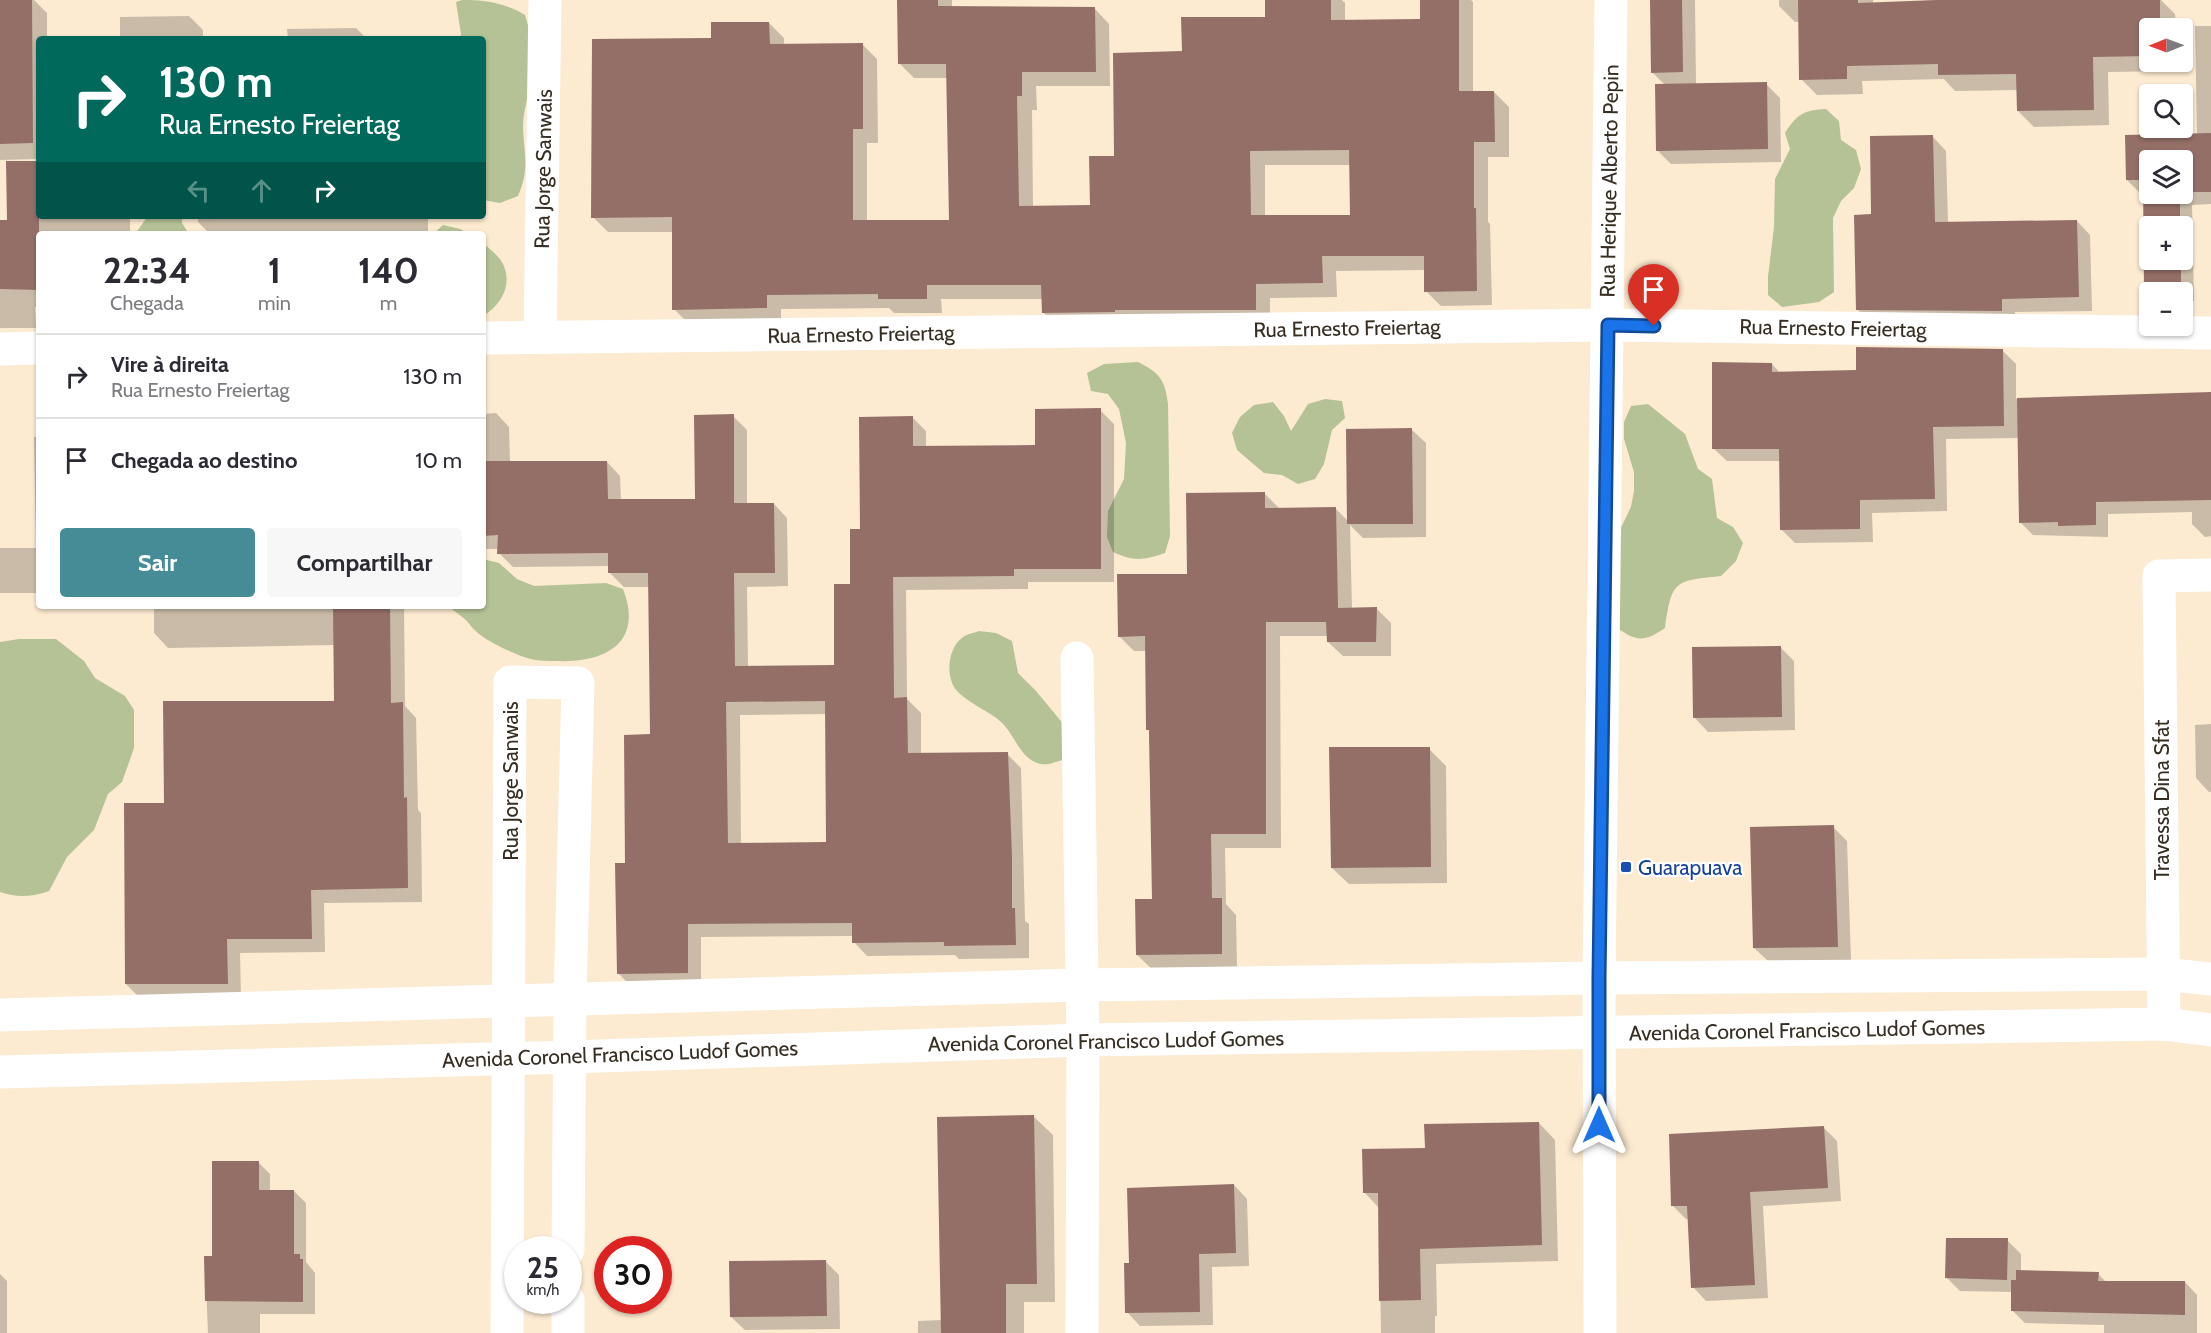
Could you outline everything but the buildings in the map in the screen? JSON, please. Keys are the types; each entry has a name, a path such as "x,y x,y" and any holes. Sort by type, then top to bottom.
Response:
{"street":[{"name":"Rua Jorge Sanwais","path":"540,337 545,0"},
{"name":"Rua Herique Alberto Pepin","path":"1600,1333 1599,978 1611,0"},
{"name":"Rua Ernesto Freiertag","path":"486,338 1608,325 2211,333"},
{"path":"0,349 36,348"},
{"name":"Travessa Dina Sfat","path":"2164,1024 2159,576 2211,575"},
{"path":"1077,658 1083,1040 1082,1333"},
{"name":"Rua Jorge Sanwais","path":"507,1333 510,682 578,683 570,1000 568,1236"},
{"path":"0,1015 1081,985 2163,974 2211,979"},
{"name":"Avenida Coronel Francisco Ludof Gomes","path":"0,1072 570,1057 1083,1040 2164,1024 2211,1030"},
{"path":"568,1314 568,1333"}],"green space":[{"path":"462,0 495,3 518,11 525,15 530,36 532,71 523,120 524,177 518,196 500,203 486,201 486,36 461,36 456,2"},
{"path":"1826,109 1839,121 1841,140 1856,150 1861,169 1854,188 1841,201 1833,218 1834,292 1819,302 1782,307 1768,295 1768,277 1774,227 1775,179 1790,149 1785,133 1793,121 1802,114 1812,110"},
{"path":"146,219 182,219 187,231 137,231"},
{"path":"443,225 464,231 436,231"},
{"path":"486,246 503,264 507,279 500,300 486,314"},
{"path":"1138,362 1160,378 1167,396 1170,536 1165,553 1139,559 1113,552 1107,537 1108,511 1124,479 1126,443 1119,409 1108,394 1091,391 1087,373 1104,364"},
{"path":"1325,399 1342,401 1345,418 1332,430 1324,464 1315,479 1298,484 1282,475 1264,473 1237,450 1232,433 1240,417 1254,405 1273,402 1284,416 1291,431 1308,404"},
{"path":"1648,404 1685,434 1698,469 1712,479 1717,518 1733,527 1743,543 1736,561 1721,576 1693,579 1678,586 1670,600 1665,628 1652,636 1636,638 1617,628 1616,538 1631,507 1634,491 1634,472 1624,439 1624,422 1631,406"},
{"path":"486,560 499,563 517,579 534,586 606,583 623,589 628,608 628,623 624,636 616,646 591,658 574,661 532,659 513,653 479,634 452,609 486,609"},
{"path":"979,631 996,633 1012,641 1018,673 1065,726 1068,743 1062,760 1042,764 1029,758 1000,721 968,700 954,687 949,665 953,649 964,637"},
{"path":"19,639 56,639 84,661 95,678 125,696 134,710 134,748 122,782 108,794 94,830 67,857 49,891 24,896 0,892 0,642"}],"place":[{"name":"Guarapuava","path":"1626,867"}],"route":[{"path":"1599,1125 1608,325 1654,326"}]}
